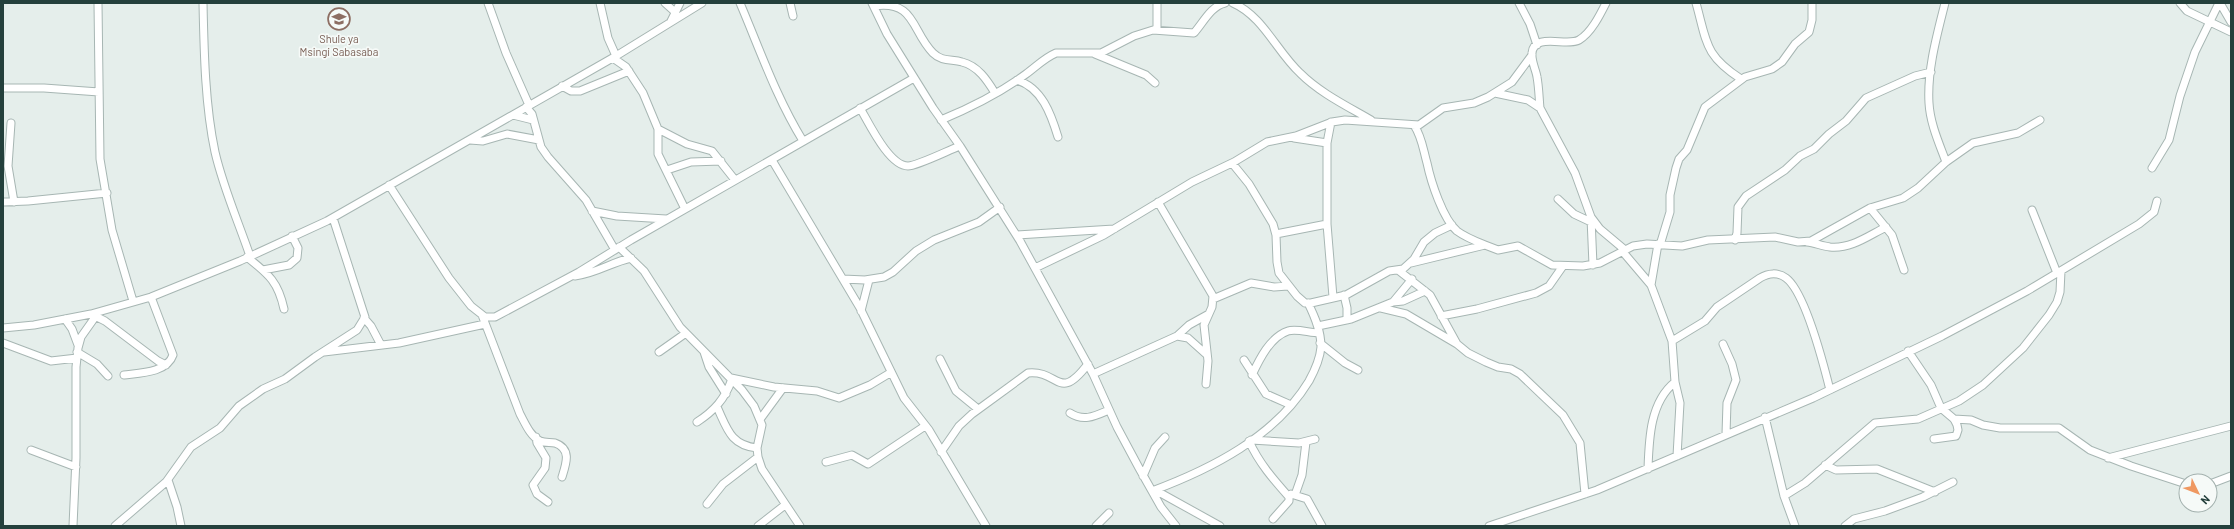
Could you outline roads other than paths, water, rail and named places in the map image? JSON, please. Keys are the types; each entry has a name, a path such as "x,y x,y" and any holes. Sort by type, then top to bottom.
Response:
{"street":[{"path":"98,3 99,146 112,230 134,302"},
{"path":"203,3 209,114 215,152 249,256 276,284 284,309"},
{"path":"488,3 506,53 528,106 539,140 548,157 565,179 576,188 617,249 631,258 644,271 672,316 686,333 742,390 761,418 762,425 757,448 762,469 800,526"},
{"path":"600,3 608,38 615,57 629,70 643,93 658,128 658,154 685,209"},
{"path":"665,3 675,12"},
{"path":"670,22 680,3"},
{"path":"3,328 34,325 97,315 151,297 249,256 333,218 615,57 702,3"},
{"path":"740,3 771,82 788,116 803,141"},
{"path":"790,3 794,16"},
{"path":"1156,30 1157,3"},
{"path":"941,120 974,106 1017,80 1049,56 1056,53 1093,53 1109,50 1134,36 1156,30 1194,33 1209,13 1220,4 1225,3"},
{"path":"1233,3 1248,12 1299,73 1318,88 1373,121"},
{"path":"1519,3 1530,24 1537,45"},
{"path":"1035,268 1066,255 1114,229 1192,182 1232,163 1266,142 1290,137 1331,122 1345,120 1414,125 1423,123 1443,108 1474,103 1495,93 1512,82 1537,45 1548,40 1571,42 1579,40 1593,24 1606,3"},
{"path":"1696,3 1709,48 1722,67 1741,80"},
{"path":"1651,285 1659,244 1670,212 1670,195 1679,159 1687,150 1705,107 1741,80 1772,69 1782,62 1795,44 1809,32 1812,20 1812,3"},
{"path":"1945,3 1932,72 1929,104 1935,132 1946,162"},
{"path":"2180,3 2187,11 2231,32"},
{"path":"2152,168 2168,140 2180,96 2195,52 2219,3 2231,22"},
{"path":"873,4 887,34 914,78 1017,235 1088,364 1109,410 1143,476 1154,490 1172,524"},
{"path":"873,4 895,6 904,11 911,17 933,53 944,60 962,62 975,67 995,93"},
{"path":"1093,53 1146,75 1155,83"},
{"path":"1532,54 1537,77 1540,108 1550,131 1575,173 1591,220 1593,265"},
{"path":"562,86 571,91 580,91 629,70"},
{"path":"1735,240 1738,207 1746,196 1785,170 1800,156 1814,149 1829,134 1846,122 1866,98 1915,76 1932,72"},
{"path":"389,185 449,278 471,306 482,315 495,317 573,276 666,219 914,78"},
{"path":"1017,80 1036,90 1049,112 1058,137"},
{"path":"3,88 44,88 98,92"},
{"path":"1495,93 1528,100 1540,108"},
{"path":"860,108 885,150 902,165 909,166 916,164 960,146"},
{"path":"513,115 533,120"},
{"path":"1804,242 1818,238 1870,208 1903,198 1911,193 1946,162 1973,143 2018,133 2040,120"},
{"path":"1331,122 1327,143 1327,224 1333,297"},
{"path":"11,123 8,166 14,202"},
{"path":"1414,125 1422,139 1427,165 1436,193 1452,226 1468,237 1485,245 1498,250 1518,246 1545,262 1564,266 1593,265 1639,245 1659,244 1682,246 1708,240 1735,240 1775,237 1831,247 1845,246 1855,243 1886,227"},
{"path":"658,128 687,144 712,151 735,180"},
{"path":"470,140 483,142 507,134 539,140"},
{"path":"1290,137 1327,143"},
{"path":"772,160 843,279 904,398 925,426 986,526"},
{"path":"667,170 691,162 721,161"},
{"path":"1232,163 1263,204 1276,234 1279,273 1288,286 1301,300 1308,303 1355,291 1389,271 1398,270 1411,263 1485,245"},
{"path":"3,202 107,193"},
{"path":"1558,199 1574,214 1591,220 1624,251 1651,285 1672,341 1675,382 1680,403 1676,456"},
{"path":"1489,526 1585,494 1648,469 1764,417 1830,390 1985,314 2059,272 2142,222 2154,212 2157,201"},
{"path":"1158,202 1211,290 1213,299 1212,307 1207,315 1204,334 1207,356 1206,384"},
{"path":"843,279 869,280 884,277 893,272 922,247 934,240 979,222 1000,207"},
{"path":"1870,208 1892,236 1904,270"},
{"path":"1784,496 1805,483 1875,423 1918,419 1959,401 1983,385 2023,348 2057,302 2060,292 2059,272 2032,210"},
{"path":"592,211 617,216 666,219"},
{"path":"333,218 364,318 373,330 381,345"},
{"path":"1276,234 1327,224"},
{"path":"1411,263 1424,242 1435,233 1452,226"},
{"path":"1017,235 1114,229"},
{"path":"263,270 289,265 297,258 298,248 292,236"},
{"path":"573,276 586,275 621,260 631,258"},
{"path":"1441,316 1477,309 1536,293 1549,286 1564,266"},
{"path":"1398,270 1412,279 1430,295 1457,344"},
{"path":"1672,341 1705,320 1717,307 1766,274 1782,275 1789,280 1800,298 1814,333 1830,390"},
{"path":"1393,302 1412,279"},
{"path":"861,312 869,280"},
{"path":"1213,299 1251,283 1274,288 1288,286"},
{"path":"1252,375 1264,352 1281,335 1294,330 1319,330 1381,308 1393,302 1403,301 1425,291"},
{"path":"1344,295 1348,308 1347,320"},
{"path":"124,375 150,371 166,365 172,358 172,351 151,297"},
{"path":"1154,490 1211,465 1250,441 1286,412 1316,368 1320,344 1319,330 1308,303"},
{"path":"1381,308 1406,314 1457,344 1468,354 1498,368 1511,369 1520,374 1563,415 1580,443 1585,494"},
{"path":"97,315 158,361 166,365"},
{"path":"73,526 76,468 77,352 80,337 97,315"},
{"path":"482,315 520,414 536,437 542,442 554,443 566,451 567,456 562,477"},
{"path":"1093,374 1178,336 1189,325 1207,315"},
{"path":"115,526 168,480 191,447 220,428 239,406 264,389 285,380 323,352 357,330 364,318"},
{"path":"65,319 72,329 77,352 97,364 108,376"},
{"path":"323,352 381,345 485,324"},
{"path":"659,352 686,333"},
{"path":"1178,336 1188,338 1207,356"},
{"path":"3,343 51,361 77,352"},
{"path":"1320,344 1345,363 1358,370"},
{"path":"1723,344 1736,376 1734,388 1727,403 1726,434"},
{"path":"704,351 709,367 726,394"},
{"path":"1908,351 1931,385 1941,408 1954,419 1958,430 1956,436 1934,440"},
{"path":"940,359 956,391 978,410"},
{"path":"1244,360 1252,375 1266,394 1291,405"},
{"path":"941,452 959,426 1028,373 1037,372 1061,384 1067,384 1074,379 1088,364"},
{"path":"731,379 783,388 817,391 839,398 890,373"},
{"path":"697,422 717,407 726,394 731,379"},
{"path":"1648,469 1656,410 1662,396 1675,382"},
{"path":"761,418 783,388"},
{"path":"717,407 731,436 741,445 757,448"},
{"path":"1070,413 1080,418 1087,418 1109,410"},
{"path":"1764,417 1784,496 1795,526"},
{"path":"1954,419 1971,420 1983,425 2000,428 2059,428 2090,450 2108,458 2178,481"},
{"path":"826,462 852,455 868,464 925,426"},
{"path":"2108,458 2231,426"},
{"path":"536,437 537,444 546,458 545,468 533,485 537,494 548,502"},
{"path":"1143,476 1155,448 1165,437"},
{"path":"1250,441 1284,443 1306,442 1315,439"},
{"path":"1250,441 1255,455 1289,497 1289,501 1273,519"},
{"path":"1295,495 1302,475 1306,442"},
{"path":"31,450 76,468"},
{"path":"707,504 723,484 758,457"},
{"path":"1825,465 1836,470 1877,469 1935,492"},
{"path":"2218,481 2231,476"},
{"path":"168,480 177,507 181,526"},
{"path":"1845,526 1860,517 1885,511 1935,492 1953,482"},
{"path":"1154,490 1212,524 1220,526"},
{"path":"1287,494 1307,499 1322,526"},
{"path":"758,526 785,504"},
{"path":"1096,526 1109,513"},
{"path":"790,526 796,520"}],"place":[{"name":"Shule ya Msingi Sabasaba","path":"339,19"}]}
